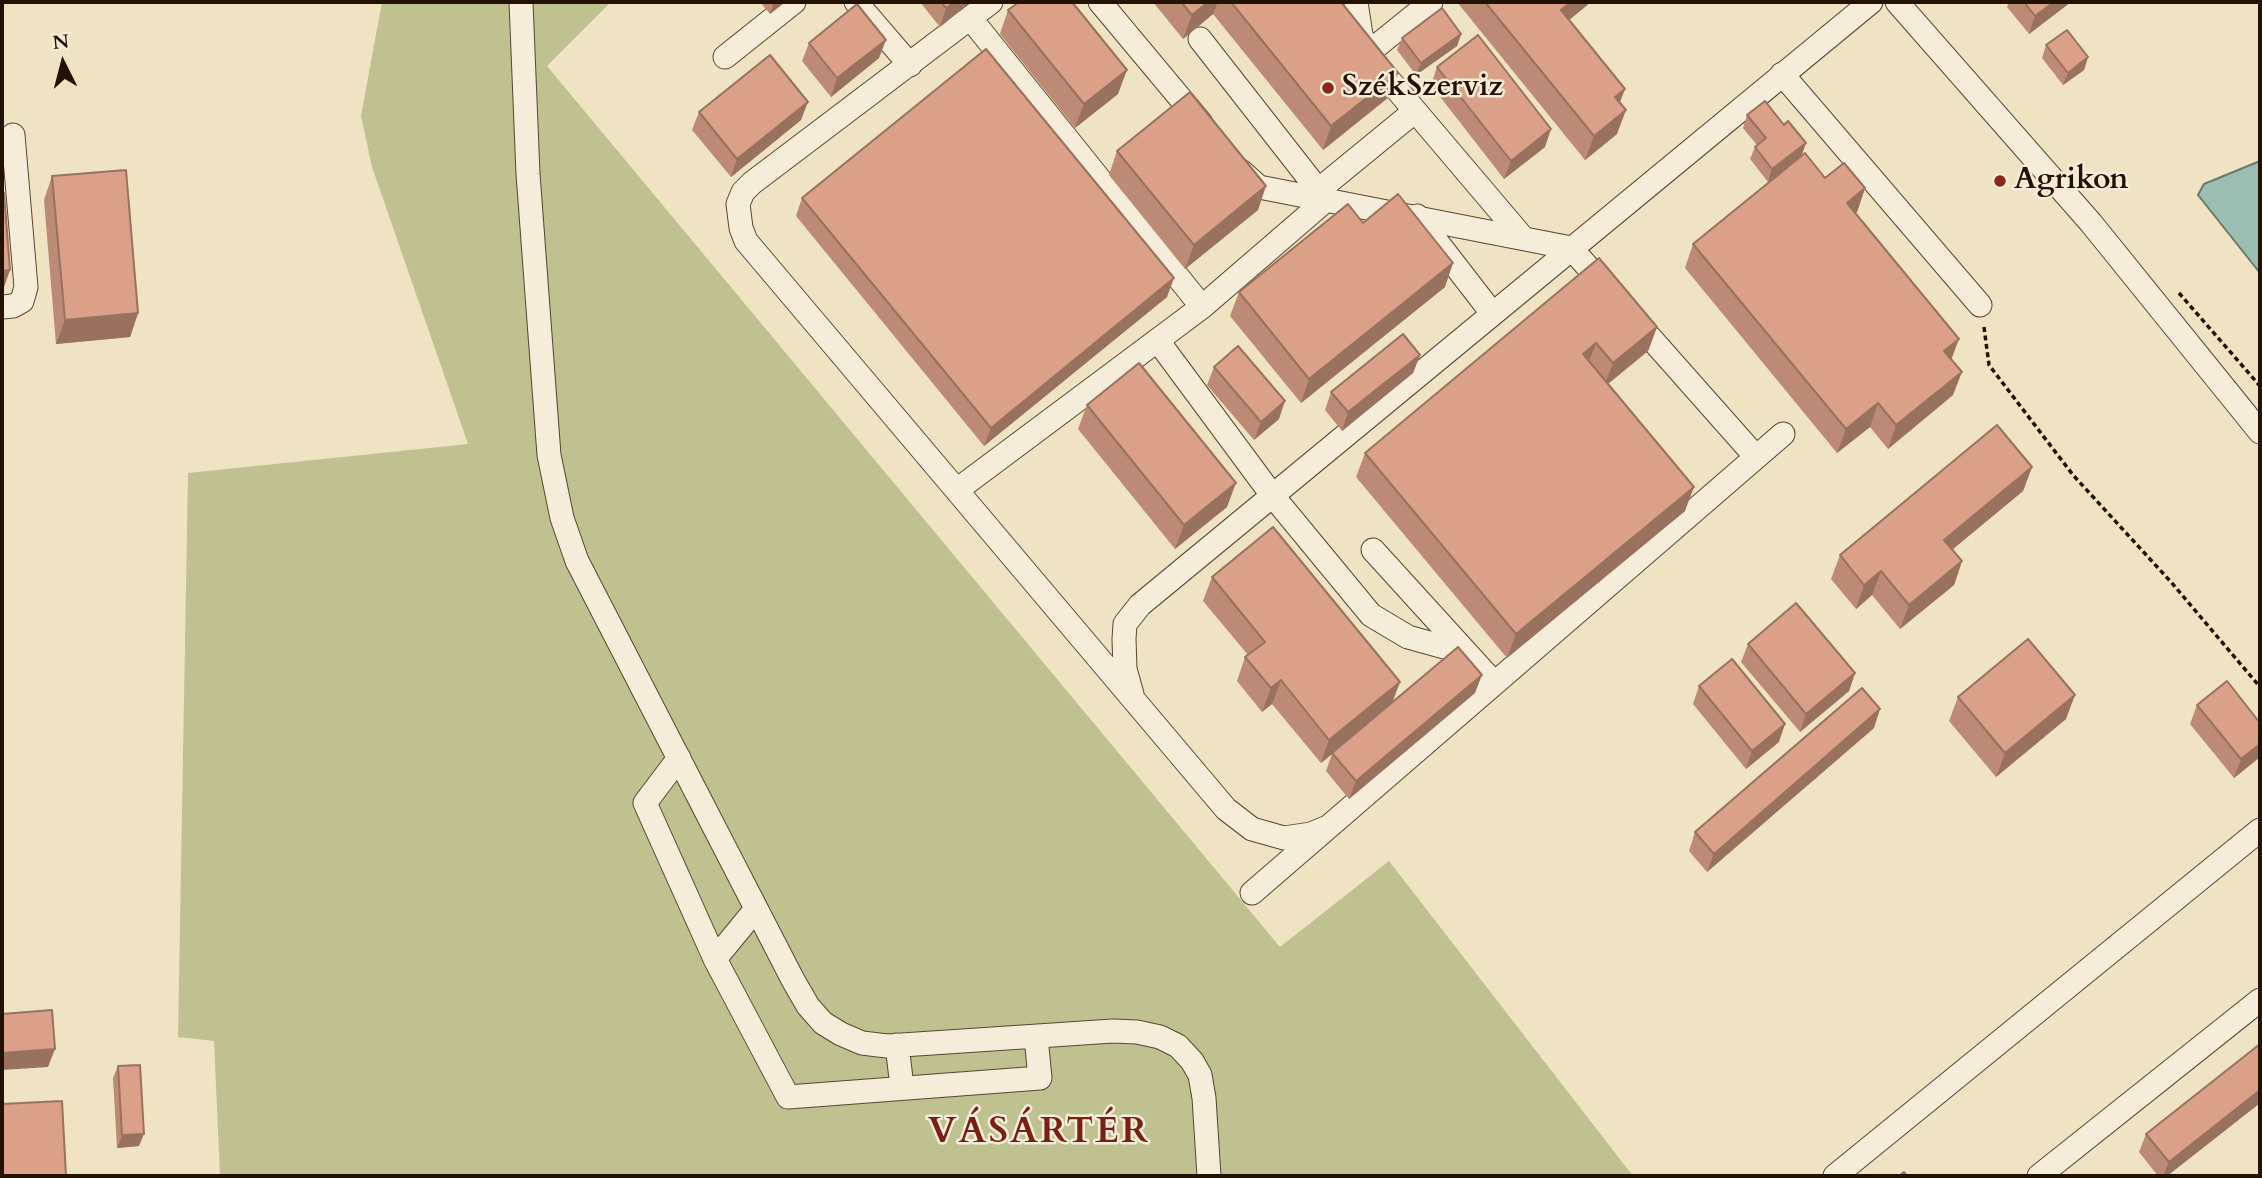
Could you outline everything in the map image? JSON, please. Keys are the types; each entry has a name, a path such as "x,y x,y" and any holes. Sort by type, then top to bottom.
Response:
{"street":[{"path":"521,2 528,174 549,455 562,518 577,561 808,1006 823,1023 862,1043 897,1045 1113,1031 1160,1037 1178,1046 1192,1061 1199,1074 1204,1098 1209,1176"},
{"path":"725,57 794,2"},
{"path":"856,2 910,65"},
{"path":"991,2 752,183 743,192 738,204 738,217 747,241 1226,809 1252,829 1276,836 1297,838 1328,827"},
{"path":"1100,2 1212,137"},
{"path":"1356,2 1361,35 1368,53 1523,238"},
{"path":"1368,53 1431,2"},
{"path":"1135,702 1123,653 1125,624 1131,615 1272,495 1871,2"},
{"path":"1897,2 2091,223 2260,432"},
{"path":"971,19 1202,307"},
{"path":"1200,39 1318,195"},
{"path":"1782,74 1980,305"},
{"path":"957,490 1202,307 1318,195 1415,111"},
{"path":"2,307 13,306 22,301 26,287 10,199 13,135"},
{"path":"1230,158 1247,178 1259,187 1318,195 1571,248 1756,457"},
{"path":"1416,216 1492,313"},
{"path":"1158,341 1272,495 1371,615 1408,637 1462,649"},
{"path":"1252,892 1783,434"},
{"path":"1373,550 1494,683"},
{"path":"679,758 645,803 715,958 788,1097 1041,1078 1037,1037"},
{"path":"1835,1176 2260,830"},
{"path":"715,958 756,909"},
{"path":"2039,1176 2260,1000"},
{"path":"897,1045 902,1087"}],"path":[{"path":"1980,305 1989,365 2073,475 2171,582 2260,687"}],"green space":[{"path":"382,2 611,2 547,66 1280,947 1389,861 1633,1176 220,1176 214,1041 178,1037 188,473 468,444 372,167 361,116"}],"water":[{"path":"2260,161 2260,273 2198,195 2204,184"}],"building":[{"path":"941,2 955,2 946,8"},
{"path":"1019,2 1072,2 1127,70 1084,104 1008,10"},
{"path":"1181,2 1208,2 1192,15"},
{"path":"1231,2 1341,2 1398,73 1331,126"},
{"path":"1485,2 1571,2 1561,10 1625,89 1615,97 1626,110 1594,136"},
{"path":"2024,2 2054,2 2035,16"},
{"path":"857,4 886,40 837,78 809,43"},
{"path":"1442,8 1461,34 1421,63 1402,38"},
{"path":"2067,30 2088,57 2068,73 2046,45"},
{"path":"1478,35 1551,129 1511,161 1437,67"},
{"path":"986,49 1174,278 991,428 802,198"},
{"path":"770,55 808,102 737,159 699,112"},
{"path":"1190,92 1266,186 1194,245 1117,151"},
{"path":"1765,101 1784,125 1788,121 1806,143 1772,169 1755,147 1766,138 1747,115"},
{"path":"1805,153 1825,178 1844,163 1865,188 1847,203 1959,339 1944,351 1962,372 1896,425 1878,403 1846,429 1693,244"},
{"path":"126,170 138,313 65,320 52,176"},
{"path":"2,193 10,270 2,271"},
{"path":"1398,194 1453,263 1309,379 1239,292 1348,204 1363,223"},
{"path":"1599,258 1657,327 1613,363 1596,343 1583,354 1694,487 1516,634 1365,453"},
{"path":"1403,334 1420,355 1348,412 1331,392"},
{"path":"1238,346 1285,401 1261,422 1214,367"},
{"path":"1139,363 1236,483 1184,525 1087,405"},
{"path":"1997,425 2032,467 1944,540 1962,561 1909,605 1881,571 1864,585 1840,555"},
{"path":"1273,527 1400,682 1329,740 1281,680 1271,688 1245,657 1265,642 1212,577"},
{"path":"1796,603 1855,673 1806,714 1748,644"},
{"path":"2028,639 2075,695 2005,753 1958,697"},
{"path":"1458,647 1482,675 1356,781 1332,753"},
{"path":"1732,659 1785,724 1752,751 1699,686"},
{"path":"2227,681 2260,723 2260,744 2241,759 2197,705"},
{"path":"1862,688 1880,709 1714,854 1695,832"},
{"path":"52,1010 55,1049 2,1053 2,1014"},
{"path":"2260,1044 2260,1090 2169,1162 2146,1134"},
{"path":"140,1065 144,1134 122,1135 118,1066"},
{"path":"62,1101 66,1176 2,1176 2,1104"}],"place":[{"name":"SzékSzerviz","path":"1328,88"},
{"name":"Agrikon","path":"2000,181"}],"district":[{"name":"VÁSÁRTÉR","path":"1039,1133"}]}
